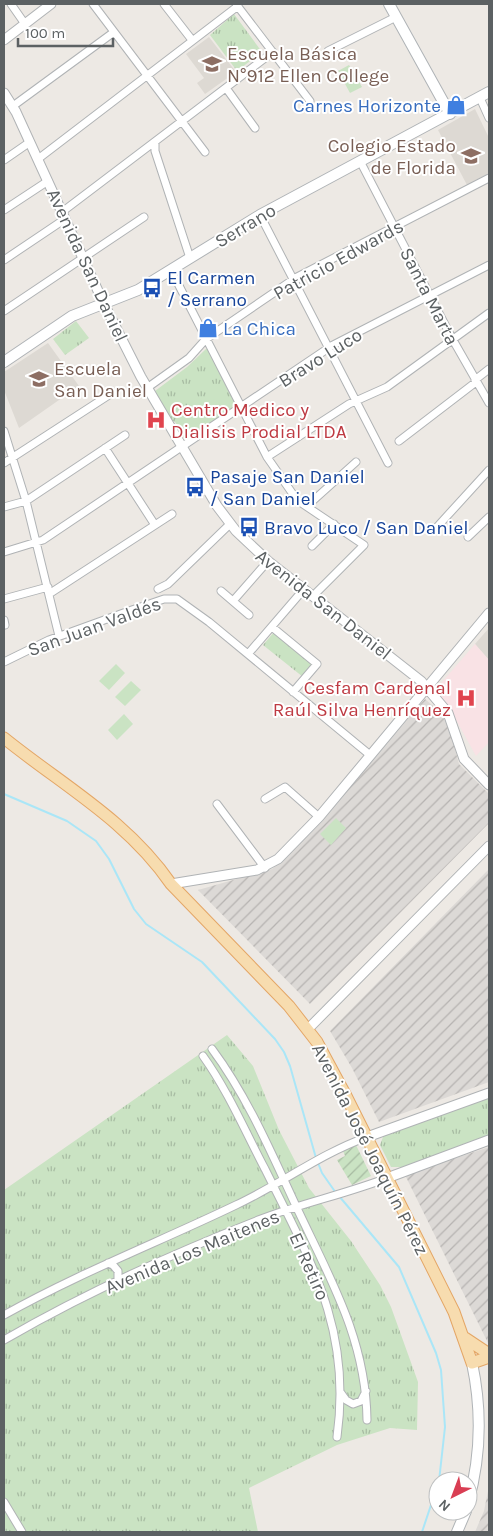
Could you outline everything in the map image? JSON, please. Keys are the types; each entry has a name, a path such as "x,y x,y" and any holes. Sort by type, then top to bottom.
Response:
{"main road":[{"path":"389,4 450,114"},
{"name":"Serrano","path":"4,362 72,316 138,290 260,215 489,92"},
{"name":"Avenida José Joaquín Pérez","path":"4,738 96,805 156,864 171,884 289,1006 308,1029 329,1061 454,1312 465,1338 472,1363 478,1401 479,1439 475,1471"},
{"path":"465,1338 489,1356"},
{"path":"472,1363 489,1356"}],"street":[{"path":"11,4 25,24"},
{"path":"4,40 51,4"},
{"path":"93,4 205,152"},
{"path":"164,4 192,40"},
{"path":"38,159 148,76 237,5 310,101"},
{"path":"328,51 396,17"},
{"path":"9,104 114,32"},
{"path":"4,260 64,216 150,145 155,144 273,52"},
{"path":"226,88 255,128"},
{"name":"Avenida San Daniel","path":"4,92 30,142 104,304 147,388 230,524 268,561 407,670 427,688 448,713 464,759 489,785"},
{"path":"480,98 489,118"},
{"path":"4,160 30,142"},
{"path":"155,144 155,151 190,258"},
{"name":"Santa Marta","path":"360,161 429,296 489,403"},
{"name":"Patricio Edwards","path":"147,388 189,358 206,339 293,280 489,178"},
{"path":"4,210 48,181"},
{"path":"260,215 388,463"},
{"path":"4,311 144,217"},
{"name":"Bravo Luco","path":"4,552 36,544 328,349 489,265"},
{"path":"171,270 268,458 289,491 307,506 364,545 313,596"},
{"path":"268,458 355,402 382,390 489,314"},
{"path":"399,441 489,369"},
{"path":"4,463 112,393"},
{"path":"4,431 26,501 59,636"},
{"path":"4,507 26,501 125,435"},
{"path":"105,448 155,525"},
{"path":"307,506 356,462"},
{"path":"437,527 489,470"},
{"path":"4,599 48,591 172,514"},
{"path":"468,537 489,517"},
{"path":"158,589 168,584 230,524"},
{"path":"312,546 334,524"},
{"path":"233,601 268,561"},
{"path":"248,654 304,589"},
{"path":"222,591 250,615"},
{"name":"San Juan Valdés","path":"4,662 59,636 136,608 172,598 183,601 370,755"},
{"path":"171,884 235,875 265,868 288,851 319,817 489,613"},
{"path":"272,627 317,664 293,692"},
{"path":"265,799 285,787 319,817"},
{"path":"217,804 265,868"},
{"path":"308,1029 489,846"},
{"name":"El Retiro","path":"212,1048 238,1088 283,1178 350,1322 362,1364 366,1391 367,1420"},
{"name":"El Retiro","path":"202,1056 227,1094 319,1282 329,1310 337,1346 341,1393 336,1437"},
{"path":"211,1068 216,1062 222,1062"},
{"path":"367,1137 489,1093"},
{"name":"Avenida Los Maitenes","path":"4,1315 108,1263 236,1205 273,1186 283,1178 332,1151 367,1137"},
{"path":"387,1178 489,1140"},
{"name":"Avenida Los Maitenes","path":"4,1340 114,1284 237,1229 285,1211 387,1178"},
{"path":"108,1263 115,1266 118,1271 118,1279 114,1284"},
{"path":"341,1393 346,1400 353,1404 361,1400 366,1391"},
{"path":"4,1502 22,1532"}],"shaded area":[{"path":"209,37 236,72 205,94 197,83 204,78 186,54"},
{"name":"Colegio Estado de Florida","path":"475,109 489,138 489,173 467,185 438,130"},
{"name":"Escuela San Daniel","path":"48,343 79,386 19,428 4,390 4,372"},
{"path":"489,628 489,660 475,644"},
{"name":"Cesfam Cardenal Raúl Silva Henríquez","path":"475,644 489,660 489,742 476,756 449,707 436,689"},
{"path":"425,699 441,713 450,731 459,764 489,794 489,823 310,1004 198,890 272,869 294,850 333,807"},
{"path":"489,869 489,1082 379,1122 352,1068 330,1031"},
{"path":"489,1147 489,1345 405,1175"},
{"path":"489,1486 489,1532 475,1532 484,1511"}],"green space":[{"path":"234,14 262,52 237,71 210,35"},
{"path":"349,65 362,87 350,93 338,71"},
{"path":"76,321 89,338 65,355 53,339"},
{"path":"208,349 237,406 184,439 179,435 182,432 175,422 170,420 155,391 187,367"},
{"path":"215,399 223,410 199,425 191,414"},
{"path":"275,631 314,664 303,677 263,645"},
{"path":"116,664 125,673 109,690 99,681"},
{"path":"131,681 141,690 125,706 115,697"},
{"path":"124,714 133,724 117,740 108,730"},
{"path":"336,818 346,828 331,845 320,834"},
{"path":"227,1035 253,1066 279,1130 309,1188 351,1241 380,1285 391,1307 418,1382 417,1430 390,1428 337,1445 249,1488 258,1532 4,1532 4,1190"},
{"path":"489,1096 489,1136 404,1167 391,1167 380,1145 383,1137 389,1133"},
{"path":"356,1145 371,1176 352,1185 337,1160 345,1156 343,1151"}],"waterway":[{"path":"4,794 67,821 96,841 109,859 134,909 146,924 202,962 275,1039 284,1052 290,1066 316,1158"},
{"path":"318,1163 322,1173 336,1193"},
{"path":"339,1196 399,1267 436,1353 441,1370 445,1427 440,1471"},
{"path":"422,1532 428,1514"}],"place":[{"name":"Escuela Básica N°912 Ellen College","path":"212,64"},
{"name":"Carnes Horizonte","path":"456,105"},
{"name":"Colegio Estado de Florida","path":"471,156"},
{"name":"El Carmen / Serrano","path":"152,288"},
{"name":"La Chica","path":"208,328"},
{"name":"Escuela San Daniel","path":"39,379"},
{"name":"Centro Medico y Dialisis Prodial LTDA","path":"156,420"},
{"name":"Pasaje San Daniel / San Daniel","path":"195,487"},
{"name":"Bravo Luco / San Daniel","path":"249,527"},
{"name":"Cesfam Cardenal Raúl Silva Henríquez","path":"466,698"}]}
